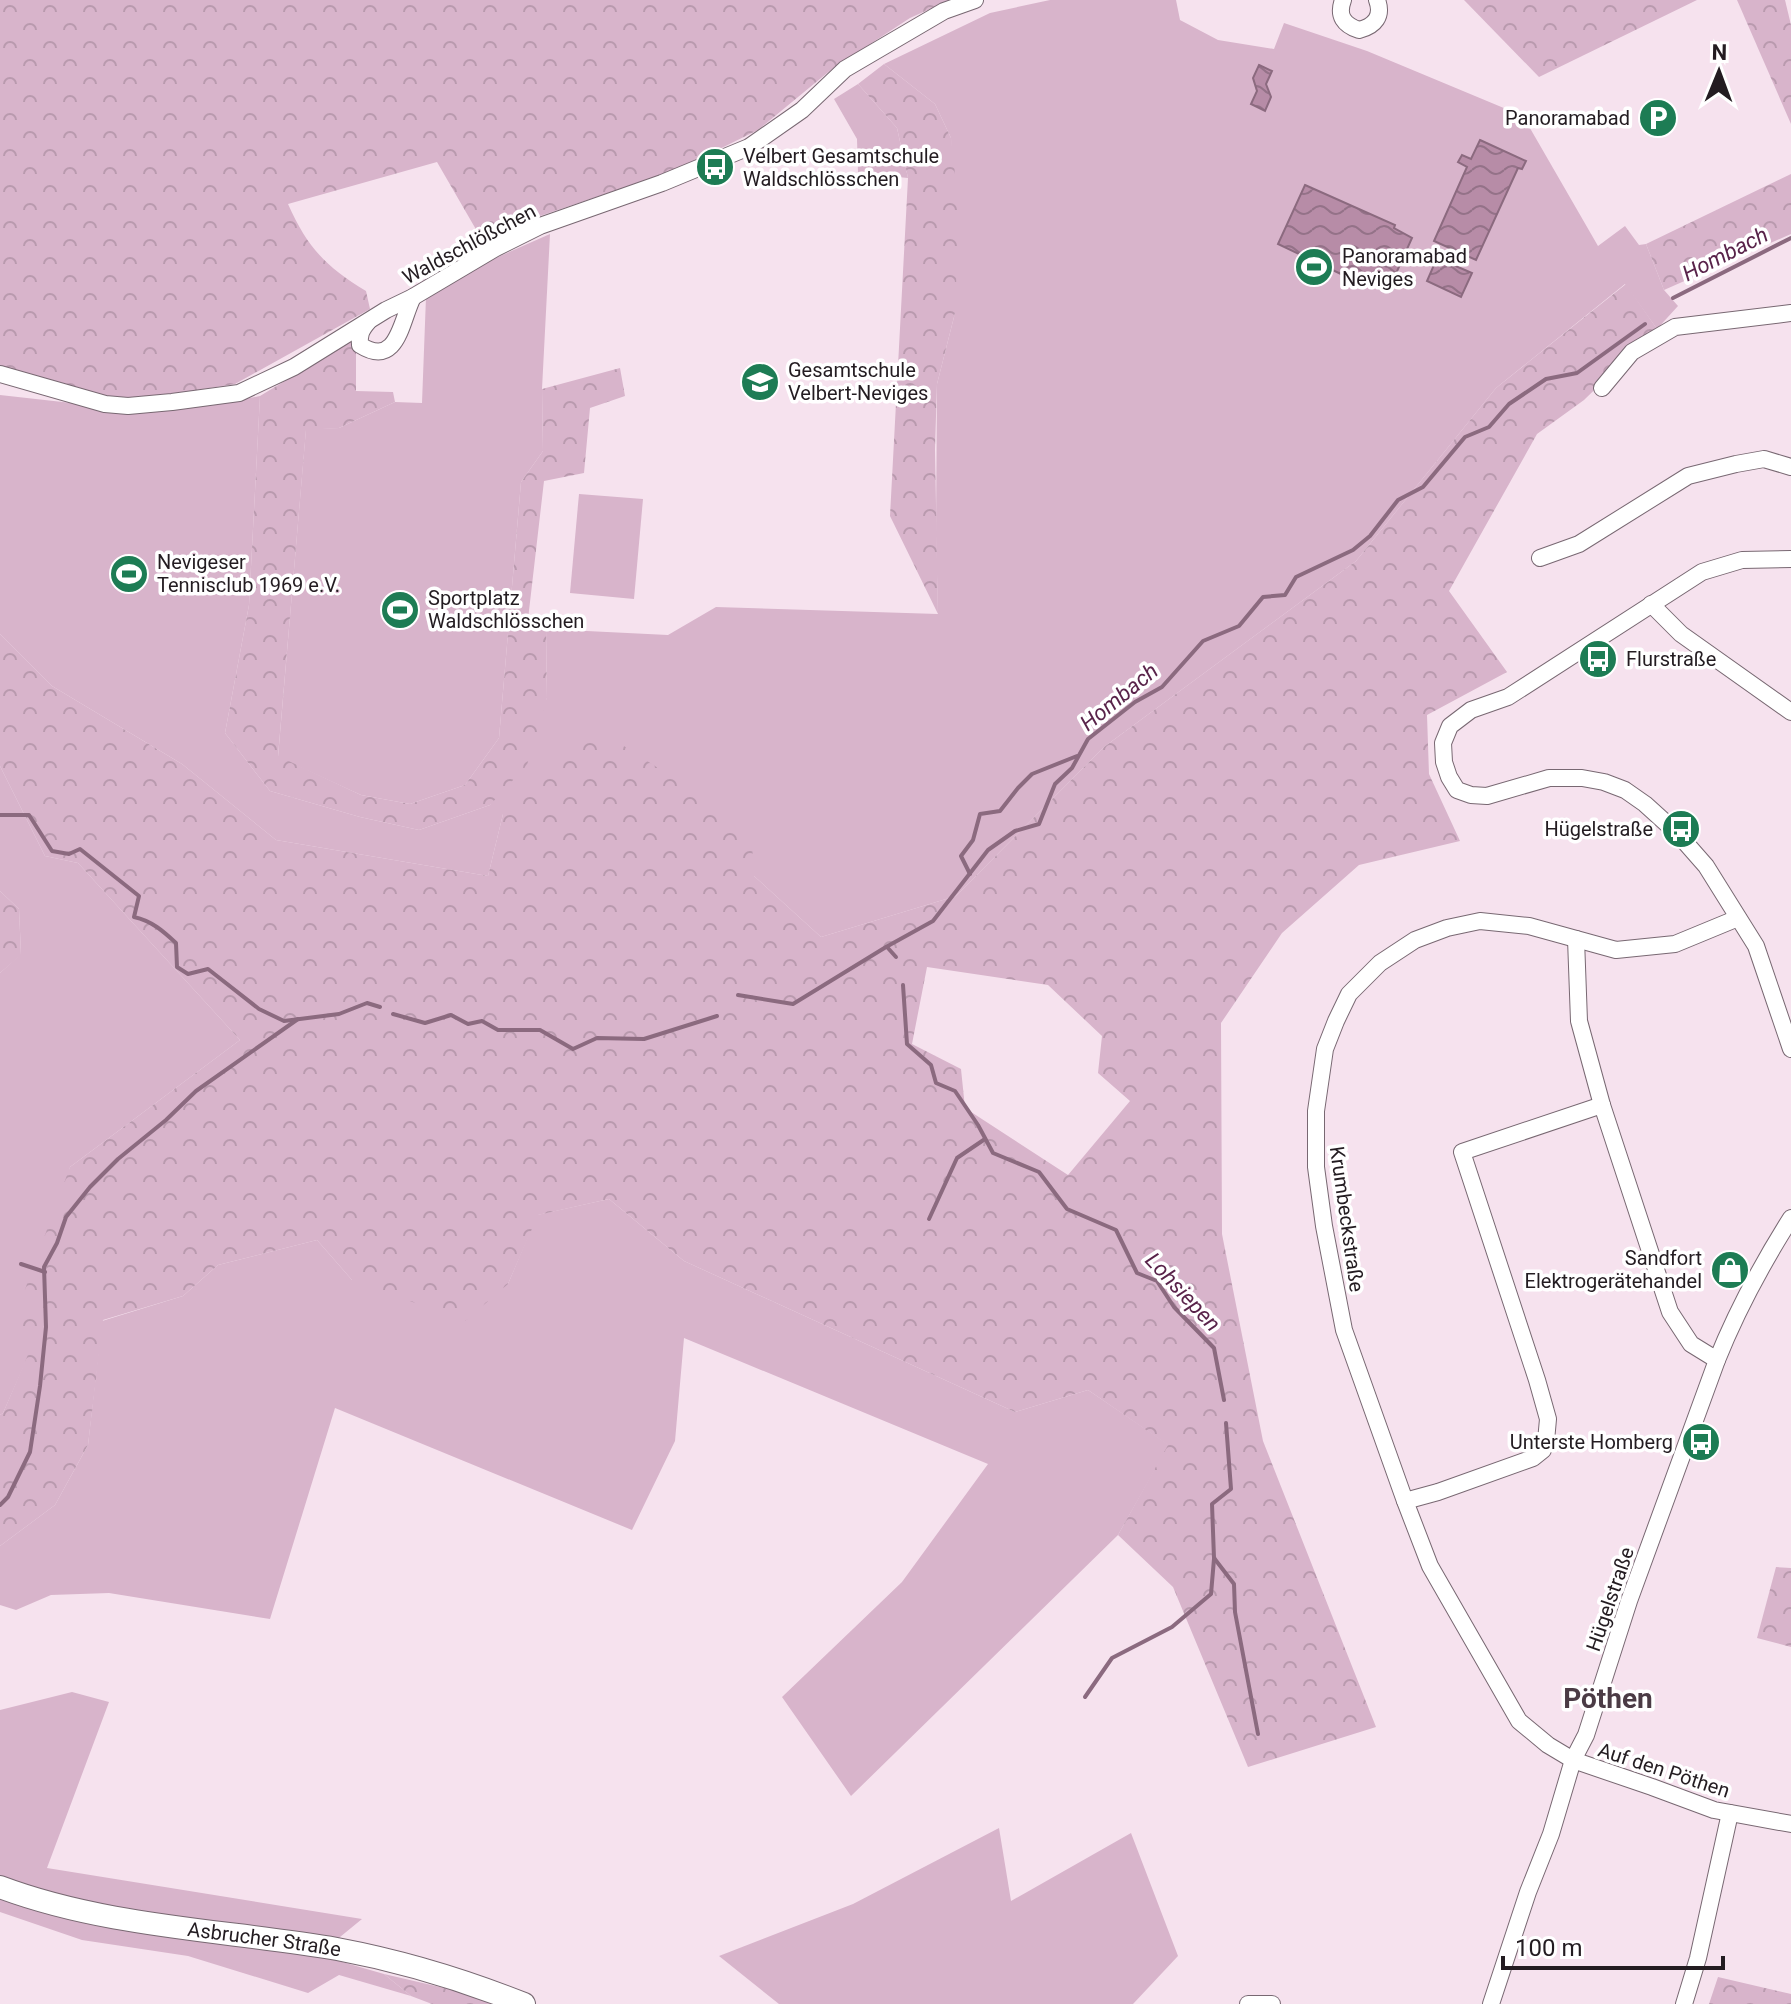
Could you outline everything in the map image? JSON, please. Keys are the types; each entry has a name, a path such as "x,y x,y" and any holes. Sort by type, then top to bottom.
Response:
{"main road":[{"name":"Asbrucher Straße","path":"0,1887 101,1914 382,1958 462,1981 524,2004"}],"street":[{"name":"Waldschlößchen","path":"0,374 105,404 128,406 239,393 294,367 369,320 540,226 662,183 749,147 802,110 845,69 944,11 975,0"},
{"path":"1343,0 1341,17 1345,24 1359,30 1374,24 1378,18 1380,10 1377,0"},
{"path":"369,320 359,337 360,345 368,350 385,350 399,337 413,297"},
{"path":"1602,388 1632,352 1675,327 1791,313"},
{"path":"1540,558 1579,544 1688,476 1764,459 1791,467"},
{"path":"1791,559 1742,560 1702,572 1508,697 1471,710 1450,726 1443,743 1449,777 1457,790 1471,795 1487,796 1549,778 1582,778 1625,790 1645,804 1677,833 1706,866 1756,946 1791,1049"},
{"path":"1651,604 1681,634 1791,712"},
{"name":"Krumbeckstraße","path":"1573,1760 1548,1745 1519,1721 1430,1566 1344,1330 1316,1167 1316,1111 1325,1049 1349,994 1380,963 1415,940 1447,928 1480,921 1529,926 1616,950 1675,944 1738,918"},
{"path":"1576,939 1579,1021 1602,1105 1670,1312 1691,1344 1717,1360"},
{"path":"1405,1501 1533,1458 1543,1450 1546,1441 1548,1419 1537,1380 1462,1152 1602,1105"},
{"name":"Hügelstraße","path":"1491,2004 1551,1834 1573,1760 1586,1735 1629,1601 1717,1360 1760,1267 1791,1218"},
{"name":"Auf den Pöthen","path":"1573,1760 1714,1810 1791,1824"},
{"path":"1684,2004 1698,1958 1730,1813"},
{"path":"1248,2004 1272,2004"}],"green space":[{"path":"0,0 950,0 910,18 832,69 758,130 679,169 537,217 485,245 437,162 288,204 319,255 366,291 370,309 235,384 134,400 108,398 0,368"},
{"path":"1050,0 1176,0 1180,20 1218,40 1274,49 1284,23 1367,51 1523,116 1598,246 1625,226 1639,245 1646,244 1664,290 1678,306 1657,329 1625,284 1496,388 1356,561 1104,747 956,896 821,937 754,876 503,814 488,876 276,840 182,764 52,686 0,634 0,395 143,411 215,405 260,396 249,605 225,733 270,791 360,817 419,830 490,805 547,698 546,629 668,635 716,607 938,614 937,384 955,313 951,138 935,104 884,64 990,13"},
{"path":"1464,0 1697,0 1539,77"},
{"path":"1737,0 1785,0 1791,25 1791,124"},
{"path":"884,64 935,104 951,138 959,210 955,313 937,384 938,614 890,516 908,178 897,128 858,84"},
{"path":"858,84 897,128 908,178 858,173 857,139 834,99"},
{"path":"1791,174 1791,234 1664,290 1646,244"},
{"name":"Sportplatz Waldschlösschen","path":"550,234 542,389 543,451 521,482 499,738 465,785 410,804 361,795 278,757 306,429 339,428 395,402 422,403 426,297 489,261"},
{"path":"1626,284 1657,329 1584,400 1537,434 1449,591 1507,672 1427,715 1429,774 1460,841 1359,865 1282,933 1221,1023 1222,1234 1263,1441 1376,1727 1248,1767 1173,1587 1118,1535 1168,1445 1088,1390 1015,1412 684,1261 609,1199 538,1215 508,1284 465,1321 352,1280 317,1240 218,1265 183,1296 103,1320 88,1445 55,1505 0,1546 0,1415 33,1343 16,1314 70,1167 240,1040 78,863 45,856 0,766 0,634 52,686 182,764 276,840 488,876 503,814 596,728 751,828 754,876 821,937 956,896 1104,747 1356,561 1496,388","holes":["927,967 1048,985 1102,1036 1098,1073 1130,1101 1068,1175 965,1108 961,1069 912,1044"]},
{"path":"356,338 356,391 393,392 395,402 339,428 306,430 278,756 361,795 410,804 465,785 499,738 521,482 543,451 542,389 620,368 625,396 590,408 584,473 544,481 527,628 546,629 547,698 527,765 490,805 419,830 270,791 225,733 249,605 260,396"},
{"path":"579,494 643,499 634,599 570,593"},
{"path":"0,766 45,856 78,863 240,1040 70,1167 34,1343 0,1415 0,973 21,954 19,909 0,891"},
{"path":"0,891 19,909 21,955 0,973"},
{"path":"609,1199 684,1261 1015,1412 1088,1390 1169,1445 1118,1535 851,1796 782,1697 902,1582 988,1464 684,1338 675,1441 632,1530 335,1408 270,1619 109,1593 51,1595 16,1610 0,1605 0,1546 55,1505 88,1445 102,1321 183,1296 218,1265 317,1240 352,1280 508,1284 537,1215"},
{"path":"1776,1567 1791,1568 1791,1647 1757,1638"},
{"path":"72,1692 109,1702 47,1868 362,1919 318,1955 384,1974 411,1996 339,1975 308,1993 188,1956 82,1940 0,1912 0,1710"},
{"path":"999,1828 1011,1901 1131,1833 1178,1956 1133,2004 779,2004 719,1956 853,1904"},
{"path":"384,1974 483,1997 497,2004 432,2004 411,1996"},
{"path":"1718,1977 1791,1994 1791,2004 1709,2004"}],"water":[{"path":"1259,65 1272,71 1266,84 1271,97 1265,111 1251,104 1257,91 1253,78"},
{"path":"1480,140 1526,161 1522,169 1518,168 1476,260 1434,241 1467,167 1458,162 1462,155 1471,159"},
{"path":"1305,185 1395,225 1394,228 1412,238 1389,289 1343,275 1278,244"},
{"path":"1437,258 1472,273 1461,297 1427,281"}],"waterway":[{"name":"Hombach","path":"1673,298 1791,238"},
{"name":"Hombach","path":"738,995 793,1004 933,921 988,850 1015,831 1039,824 1055,784 1072,768 1088,739 1135,702 1162,687 1203,641 1239,626 1263,597 1285,595 1296,577 1353,550 1370,536 1398,500 1423,487 1465,437 1489,427 1509,404 1546,379 1577,373 1645,324"},
{"path":"970,874 961,856 973,840 980,814 1000,811 1032,774 1077,756"},
{"name":"Hombach","path":"0,815 29,815 52,851 69,854 80,849 139,896 134,917 152,924 176,943 177,967 188,974 208,969 259,1009 284,1021 339,1014 367,1003 380,1007"},
{"name":"Lohsiepen","path":"887,947 896,957"},
{"name":"Lohsiepen","path":"903,985 907,1044 931,1065 936,1083 955,1091 993,1153 1039,1172 1067,1209 1116,1230 1137,1273 1157,1281 1174,1307 1214,1348 1224,1400"},
{"name":"Hombach","path":"393,1014 425,1023 451,1015 468,1024 482,1021 498,1030 540,1030 573,1049 597,1038 644,1039 717,1016"},
{"path":"0,1505 8,1497 30,1452 46,1327 44,1267 66,1217 118,1159 196,1091 298,1019"},
{"name":"Lohsiepen","path":"929,1219 957,1158 985,1139"},
{"path":"21,1264 45,1272"},
{"name":"Lohsiepen","path":"1226,1423 1231,1489 1212,1504 1214,1558 1234,1584 1235,1612 1258,1734"},
{"name":"Lohsiepen","path":"1085,1697 1112,1658 1172,1627 1211,1594 1214,1559"}],"place":[{"name":"Panoramabad","path":"1658,118"},
{"name":"Velbert Gesamtschule Waldschlösschen","path":"715,167"},
{"name":"Panoramabad Neviges","path":"1314,267"},
{"name":"Gesamtschule Velbert-Neviges","path":"760,382"},
{"name":"Nevigeser Tennisclub 1969 e.V.","path":"129,574"},
{"name":"Sportplatz Waldschlösschen","path":"400,610"},
{"name":"Flurstraße","path":"1598,659"},
{"name":"Hügelstraße","path":"1681,829"},
{"name":"Sandfort Elektrogerätehandel","path":"1730,1270"},
{"name":"Unterste Homberg","path":"1701,1442"}],"district":[{"name":"Pöthen","path":"1608,1698"}]}
